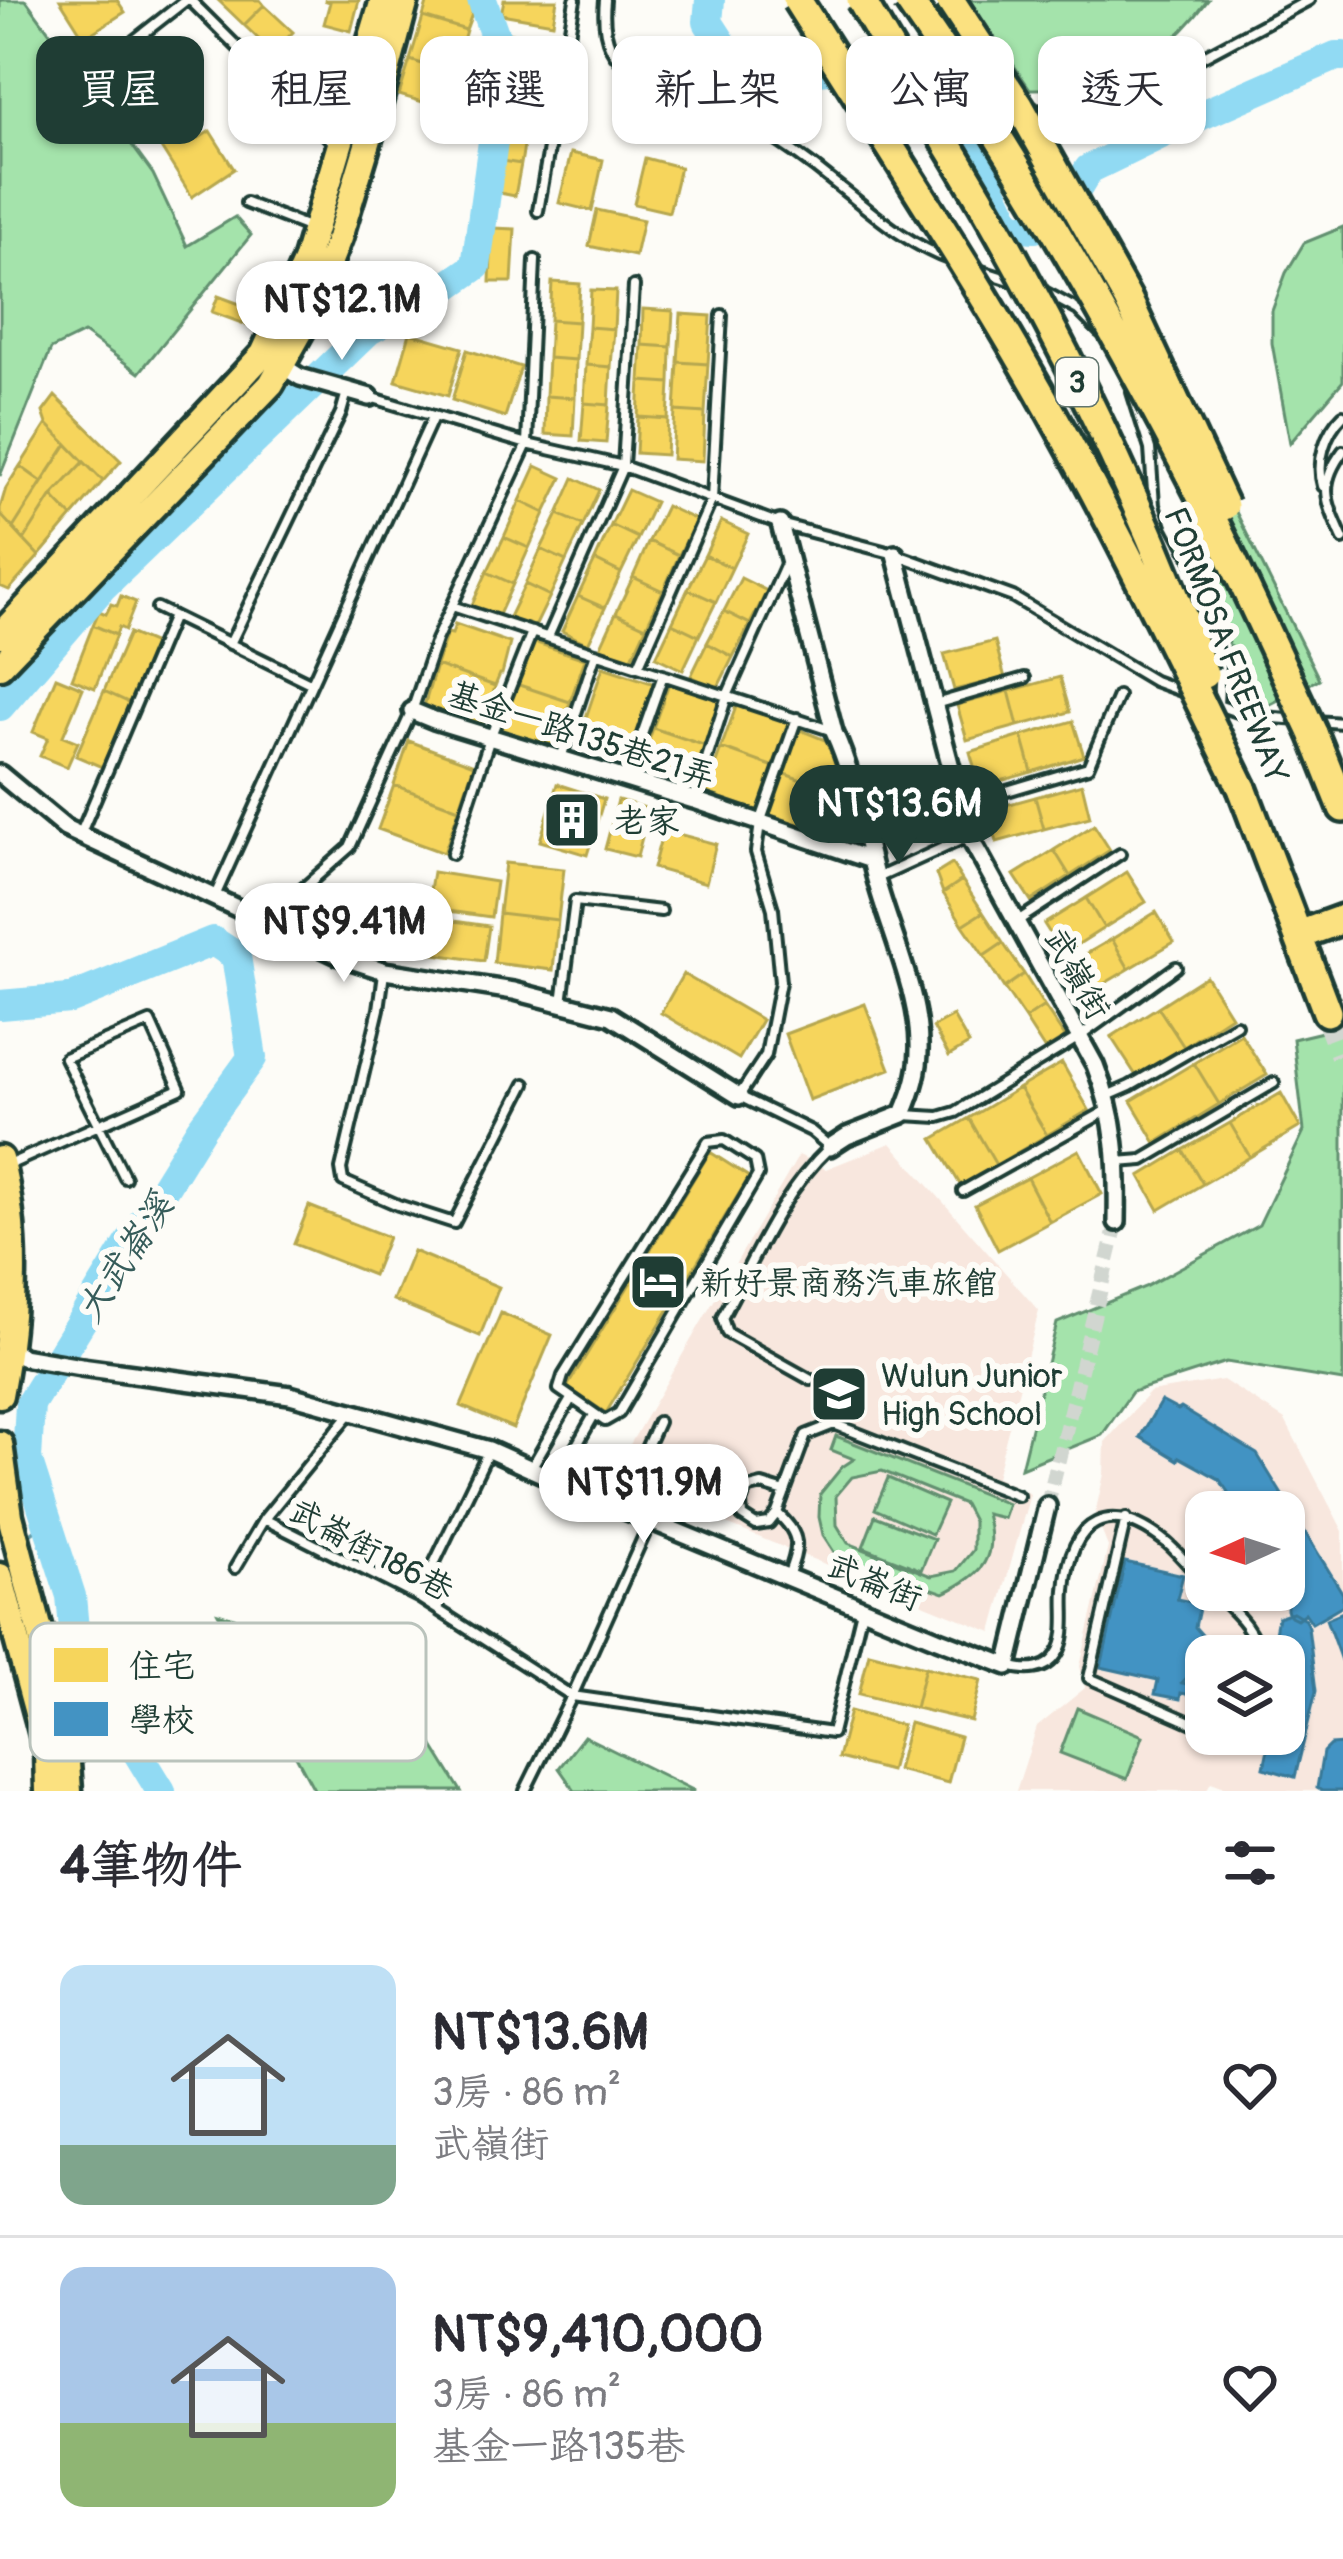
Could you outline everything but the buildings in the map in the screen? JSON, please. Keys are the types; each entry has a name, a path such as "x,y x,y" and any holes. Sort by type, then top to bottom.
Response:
{"highway":[{"path":"792,0 953,244 1067,442"},
{"path":"810,0 960,237 1149,596 1242,788"},
{"name":"FORMOSA FREEWAY","path":"861,0 993,221 1078,383 1172,585 1327,1012"},
{"name":"FORMOSA FREEWAY","path":"908,0 1060,242 1134,371 1205,506 1313,733 1343,808"},
{"path":"955,0 1128,300 1258,583 1313,733"},
{"path":"1299,935 1343,919"}],"main road":[{"path":"0,634 282,366 305,262 383,0"},
{"path":"0,666 271,384 282,366 307,320 339,238 406,0"},
{"path":"0,1395 10,1351 14,1258 1,1163"},
{"path":"0,1444 10,1516 46,1623"},
{"path":"0,1576 30,1687"},
{"path":"47,1761 48,1791"},
{"path":"67,1761 70,1791"}],"street":[{"path":"282,366 370,397"},
{"path":"780,524 919,1036 919,1066 903,1114 830,1147"},
{"name":"武嶺街","path":"895,554 969,836 1079,1037 1109,1102 1118,1162 1117,1222"},
{"name":"基金一路135巷21弄","path":"412,711 871,860"},
{"path":"0,774 65,828 342,957 385,971 514,991 611,1016 739,1096"},
{"name":"武崙街","path":"10,1351 81,1367 290,1395 489,1450 1008,1666"},
{"path":"1008,1666 1047,1506"}],"lane":[{"path":"141,36 188,0 341,150"},
{"path":"538,212 574,0"},
{"path":"605,0 603,17 610,46 636,74 725,109 930,253 1038,288 1078,310 1099,331 1121,366 1138,408 1150,449 1154,505 1161,527 1209,618 1220,664 1218,705"},
{"path":"955,0 1036,110 1110,106 1309,0"},
{"path":"245,203 316,230"},
{"path":"527,444 535,260"},
{"path":"548,638 623,466 634,286"},
{"path":"638,667 712,499 722,315"},
{"path":"230,644 348,391"},
{"path":"370,397 527,444 623,466 780,524 895,554 1013,597 1154,681 1249,716 1343,723"},
{"path":"1343,415 1330,428 1319,473 1343,538"},
{"path":"214,896 433,417"},
{"name":"基金一路135巷21弄","path":"266,921 350,848 412,711 436,640 527,444"},
{"path":"1325,494 1328,473 1343,451"},
{"path":"694,800 728,696 789,559"},
{"path":"452,606 834,732"},
{"path":"157,608 310,682"},
{"path":"80,835 173,616"},
{"path":"452,854 490,737 532,632"},
{"path":"561,759 596,653"},
{"path":"626,780 663,675"},
{"path":"935,704 1025,678"},
{"path":"962,804 1088,767 1118,696"},
{"path":"797,718 760,823 756,852 773,910 780,982 766,1055 739,1096 811,1131 830,1147 788,1196 722,1318 727,1333 811,1380"},
{"path":"876,878 969,836"},
{"path":"1016,922 1120,854"},
{"path":"562,1004 575,901 661,911"},
{"path":"903,1114 939,1117 956,1112 1079,1037 1176,967"},
{"path":"385,971 341,1169 343,1181 454,1223 525,1084"},
{"path":"1,1163 98,1126 180,1089 150,1022 65,1058 98,1126 125,1178"},
{"path":"963,1191 1236,1025"},
{"path":"1118,1162 1143,1160 1274,1083"},
{"path":"724,1140 755,1160 758,1175 619,1413 605,1421 595,1414 559,1389 563,1376 707,1142 724,1140"},
{"path":"530,1470 571,1399"},
{"name":"武崙街186巷","path":"350,1414 264,1519 418,1597 572,1696"},
{"path":"556,1481 595,1414"},
{"path":"658,1422 643,1454 645,1466 741,1503"},
{"path":"785,1492 762,1485 746,1489 742,1516 756,1525 769,1523 777,1513 785,1492 806,1435 834,1424 1018,1496"},
{"path":"418,1597 489,1450"},
{"path":"777,1513 791,1525 796,1539 796,1556 787,1577"},
{"path":"1126,1518 1089,1678 1185,1720"},
{"path":"1008,1666 1023,1671 1040,1668 1057,1655 1065,1629 1071,1554 1084,1529 1102,1519 1126,1518 1167,1543 1185,1562"},
{"path":"235,1568 264,1519"},
{"path":"525,1791 651,1521"},
{"path":"572,1696 832,1733 862,1609"},
{"path":"1232,1611 1251,1635"}],"shaded area":[{"name":"Wulun Junior High School","path":"891,1143 1039,1311 996,1477 1030,1494 992,1632 611,1477 799,1155 826,1169"},
{"path":"1223,1380 1285,1420 1343,1531 1343,1791 1236,1791 1211,1782 1206,1791 1016,1791 1037,1727 1085,1688 1080,1666 1108,1547 1095,1514 1105,1442 1150,1392"}],"green space":[{"path":"0,0 26,0 52,36 36,36 36,144 131,144 153,174 187,246 235,217 251,235 139,373 84,333 51,349 0,476"},
{"path":"969,0 1208,0 1176,36 1038,36 1038,89 1030,89 1014,66 1014,36 994,36"},
{"path":"1343,227 1343,381 1290,443 1272,343 1272,311 1304,243"},
{"path":"1235,510 1319,679 1261,709 1177,540"},
{"path":"1343,1027 1343,1381 1226,1362 1132,1392 1102,1435 1021,1468 1057,1323 1145,1287 1259,1225 1304,1131 1293,1039"},
{"path":"836,1436 1008,1504 1003,1518 986,1514 990,1542 978,1571 944,1593 836,1555 823,1535 820,1494 854,1459 831,1450","holes":["882,1471 964,1504 973,1521 973,1550 956,1571 931,1576 848,1543 837,1525 836,1496 852,1477"]},
{"path":"888,1478 946,1503 932,1534 875,1509"},
{"path":"875,1516 934,1539 921,1570 863,1547"},
{"path":"218,1613 250,1623 223,1623"},
{"path":"1077,1708 1143,1736 1127,1779 1060,1753"},
{"path":"426,1734 461,1791 315,1791 299,1761 426,1761"},
{"path":"584,1736 695,1791 575,1791 559,1768"}],"waterway":[{"name":"大武崙溪","path":"0,706 102,587 369,330 476,266 504,61 482,0"},
{"name":"大武崙溪","path":"710,0 708,22 728,53 786,73 872,65 925,83 983,170 1009,226 1035,228 1074,194 1089,169 1188,121 1343,56"},
{"name":"大武崙溪","path":"0,1005 70,999 213,941 236,956 252,1058 201,1128 30,1404 27,1459 71,1596 73,1623"},
{"path":"23,1540 47,1521"},
{"name":"大武崙溪","path":"143,1761 161,1791"}],"tunnel":[{"path":"1327,1012 1343,1054"},
{"path":"1047,1506 1117,1222"}],"place":[{"name":"老家","path":"572,820"},
{"name":"新好景商務汽車旅館","path":"658,1282"},
{"name":"Wulun Junior High School","path":"839,1394"}]}
